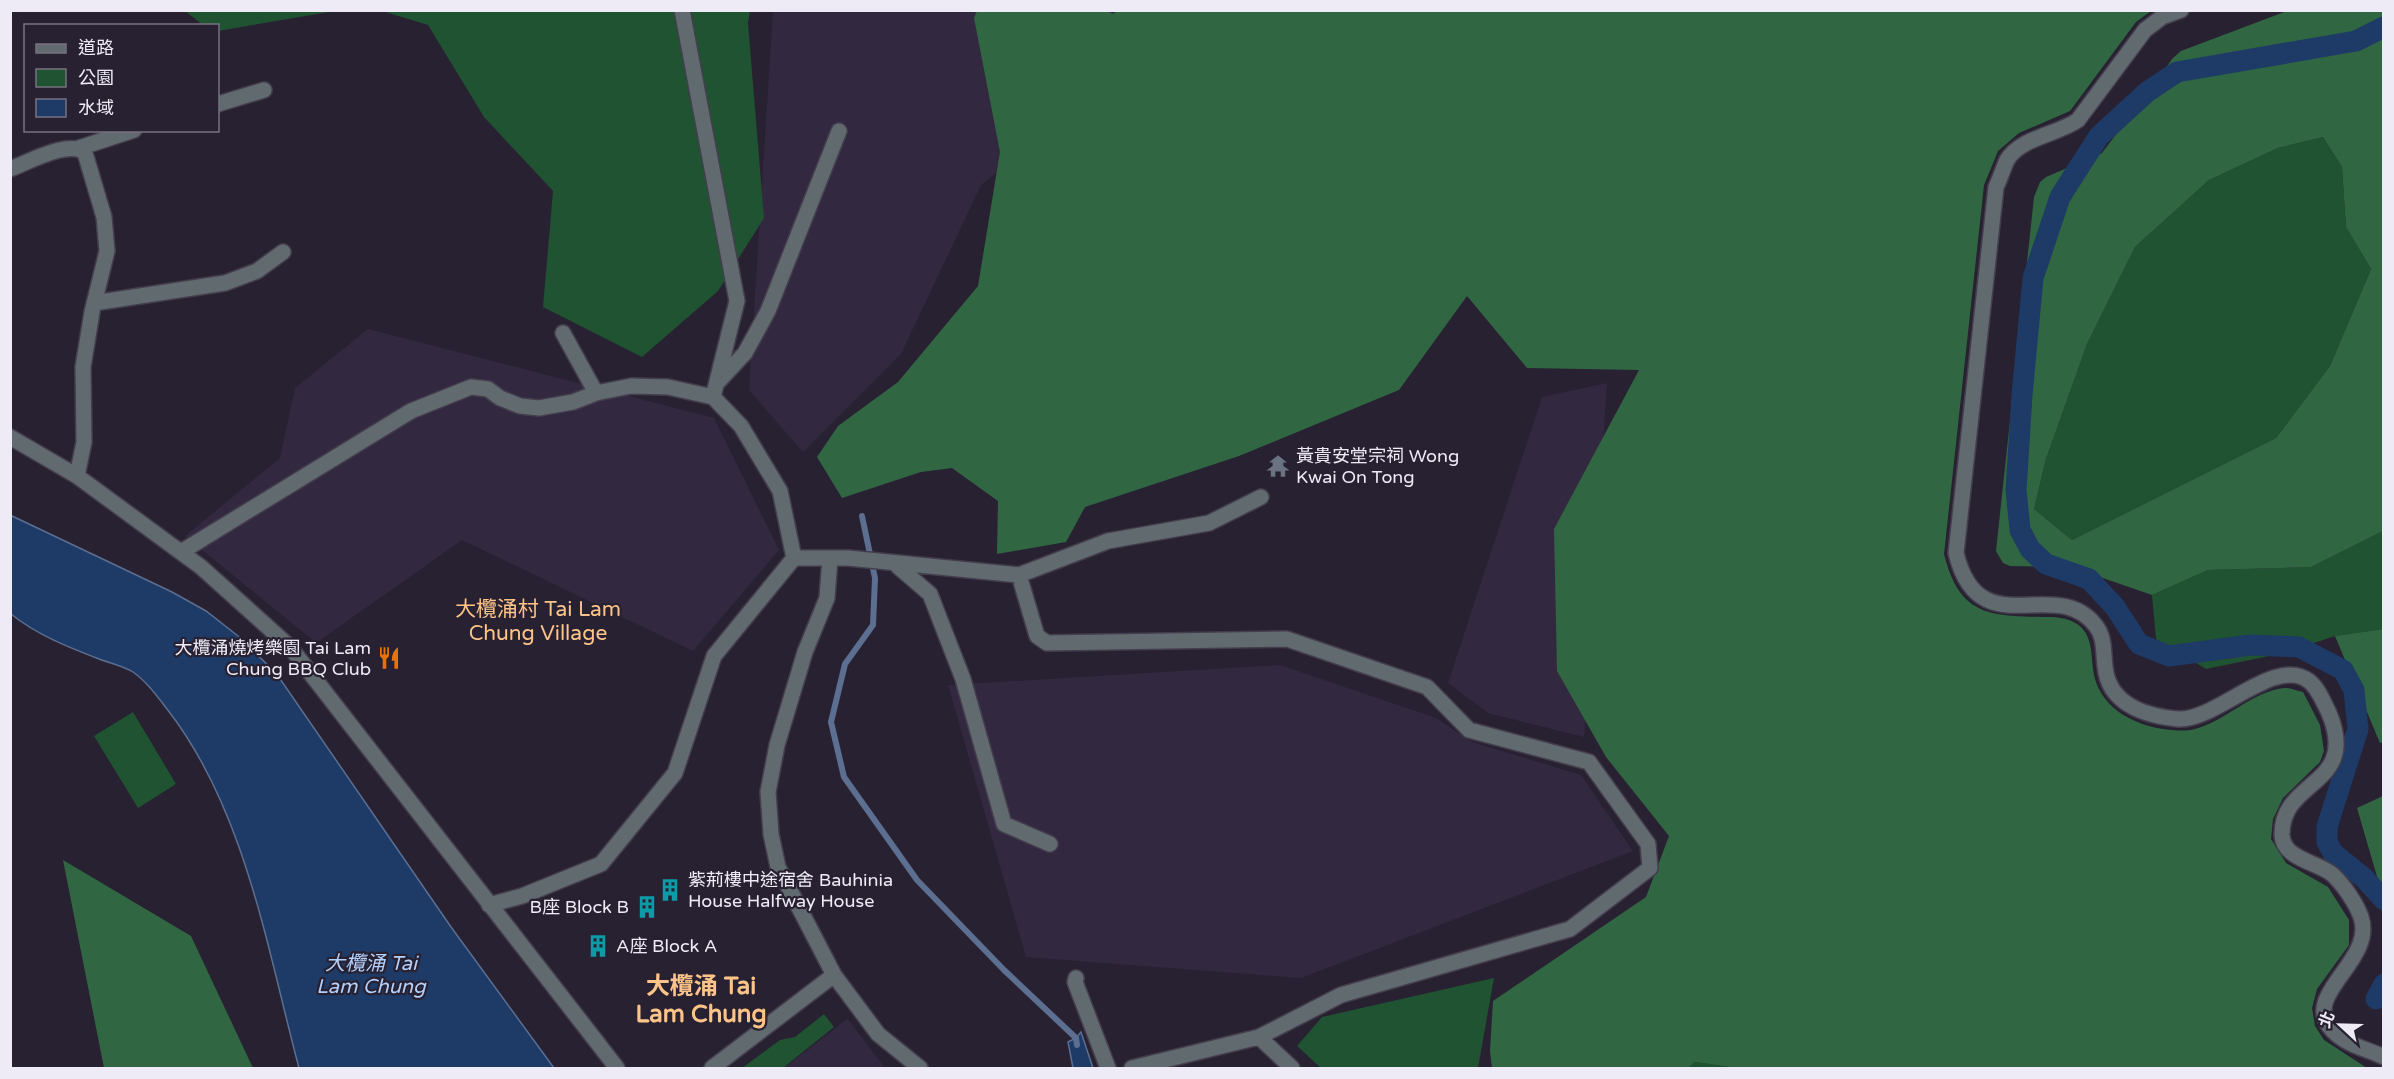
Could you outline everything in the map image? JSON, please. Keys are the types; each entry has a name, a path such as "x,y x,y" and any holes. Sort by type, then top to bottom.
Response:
{"street":[{"path":"682,10 736,301 715,390 741,426 780,491 794,558"},
{"path":"2181,10 2162,17 2145,30 2078,120 2065,129 2025,144 2008,159 1996,187 1956,553 1968,584 1976,594 1987,600 2009,606 2069,606 2086,615 2103,639 2105,670 2110,686 2122,701 2141,711 2166,717 2192,718 2210,712 2273,678 2300,677 2312,685 2332,721 2336,753 2329,770 2293,803 2282,837 2293,853 2323,868 2336,878 2360,915 2363,935 2359,950 2328,995 2324,1008 2326,1021 2333,1031 2346,1041 2384,1057"},
{"path":"219,104 264,90"},
{"path":"715,390 746,353 768,311 839,131"},
{"path":"10,169 69,147 79,148 128,132"},
{"path":"77,476 84,442 83,367 94,303 107,251 104,217 85,153 79,148"},
{"path":"94,303 225,283 257,272 283,252"},
{"path":"563,333 596,393"},
{"path":"181,552 411,411 471,387 488,388 500,399 519,406 539,408 573,402 596,393 631,386 715,390"},
{"path":"10,436 77,476 201,567 290,647 617,1068"},
{"path":"794,558 848,558 1019,575 1108,541 1209,523 1261,497"},
{"path":"489,905 522,896 601,864 675,772 714,656 794,558"},
{"path":"830,558 827,598 805,651 777,745 768,792 771,834 778,867 834,975 878,1034 920,1068"},
{"path":"890,562 930,594 963,678 1004,824 1050,844"},
{"path":"1019,575 1037,636 1047,643 1287,639 1427,687 1469,730 1589,762 1648,844 1650,868 1570,929 1341,995 1259,1037 1132,1068"},
{"path":"712,1068 834,975"},
{"path":"1076,978 1075,982 1108,1068"},
{"path":"1259,1037 1292,1068"}],"shaded area":[{"path":"773,11 1200,11 981,185 901,354 803,452 749,390"},
{"path":"368,329 714,418 779,550 693,651 462,540 316,643 185,536 280,458 295,388"},
{"path":"1607,383 1584,737 1488,713 1448,683 1542,397"},
{"path":"1280,665 1436,718 1472,742 1581,775 1633,851 1301,978 1026,957 948,685"},
{"path":"847,1019 885,1068 784,1068"}],"green space":[{"path":"1105,10 1113,14 1118,10 2151,11 2136,22 2070,111 2019,133 1998,151 1984,185 1944,554 1950,574 1958,589 1978,608 2006,615 2056,617 2073,622 2082,628 2090,644 2093,669 2101,693 2117,711 2139,723 2163,729 2191,730 2218,720 2250,700 2273,690 2290,688 2303,692 2320,725 2324,751 2320,762 2283,798 2273,819 2271,839 2286,863 2328,887 2349,920 2349,945 2317,989 2312,1008 2315,1026 2324,1040 2367,1068 1737,1068 1695,1062 1688,1068 1492,1068 1490,1051 1493,1001 1646,897 1669,836 1606,757 1557,671 1554,529 1639,370 1527,368 1467,296 1399,390 1239,456 1085,507 1066,542 997,554 998,501 952,468 921,472 842,498 817,457 838,426 898,382 978,286 1000,152 974,18 977,11"},
{"path":"185,11 335,11 219,31 219,24 202,24"},
{"path":"382,11 750,11 748,23 764,218 718,291 642,357 543,307 553,191 484,117 428,25"},
{"path":"2287,11 2383,11 2383,531 2311,567 2208,570 2152,595 2071,567 2010,566 2003,563 1996,551 2034,197 2040,182 2046,177 2102,153 2173,58 2181,51","holes":["2323,137 2342,167 2346,227 2371,269 2330,366 2276,438 2072,540 2034,509 2046,459 2087,344 2135,247 2209,180 2278,148"]},
{"path":"2323,137 2342,167 2346,227 2371,269 2330,366 2276,438 2072,540 2034,509 2046,459 2087,344 2135,247 2209,180 2278,148"},
{"path":"2383,531 2383,629 2335,636 2284,653 2206,669 2156,639 2152,595 2208,570 2311,567"},
{"path":"2383,629 2384,742 2380,743 2335,636"},
{"path":"133,712 176,784 138,808 94,736"},
{"path":"2383,796 2383,897 2357,808"},
{"path":"63,860 191,936 253,1068 104,1068"},
{"path":"1494,978 1478,1068 1321,1068 1297,1046 1322,1017"},
{"path":"824,1014 834,1027 783,1068 742,1068 780,1040 795,1037"},
{"path":"1695,1062 1737,1068 1688,1068"}],"water":[{"name":"大欖涌 Tai Lam Chung","path":"10,515 172,592 206,611 238,636 276,673 451,927 554,1068 299,1068 250,881 235,835 216,790 194,748 163,704 138,676 125,668 53,640 11,614"},
{"path":"1081,1032 1093,1068 1073,1068 1068,1042"}],"waterway":[{"path":"2384,27 2356,41 2177,72 2147,92 2099,136 2060,197 2033,278 2016,490 2020,530 2030,549 2046,564 2089,579 2115,607 2139,644 2169,656 2251,645 2299,647 2343,670 2354,690 2358,729 2327,827 2327,842 2333,853 2365,879 2384,900"},
{"path":"862,516 875,578 873,625 845,664 831,722 844,777 917,880 1004,970 1076,1038 1077,1045"},
{"path":"2376,999 2384,984"}],"place":[{"name":"黃貴安堂宗祠 Wong Kwai On Tong","path":"1278,466"},
{"name":"大欖涌燒烤樂園 Tai Lam Chung BBQ Club","path":"389,658"},
{"name":"紫荊樓中途宿舍 Bauhinia House Halfway House","path":"670,890"},
{"name":"B座 Block B","path":"647,907"},
{"name":"A座 Block A","path":"598,946"}],"district":[{"name":"大欖涌村 Tai Lam Chung Village","path":"538,621"},
{"name":"大欖涌 Tai Lam Chung","path":"701,1000"}]}
